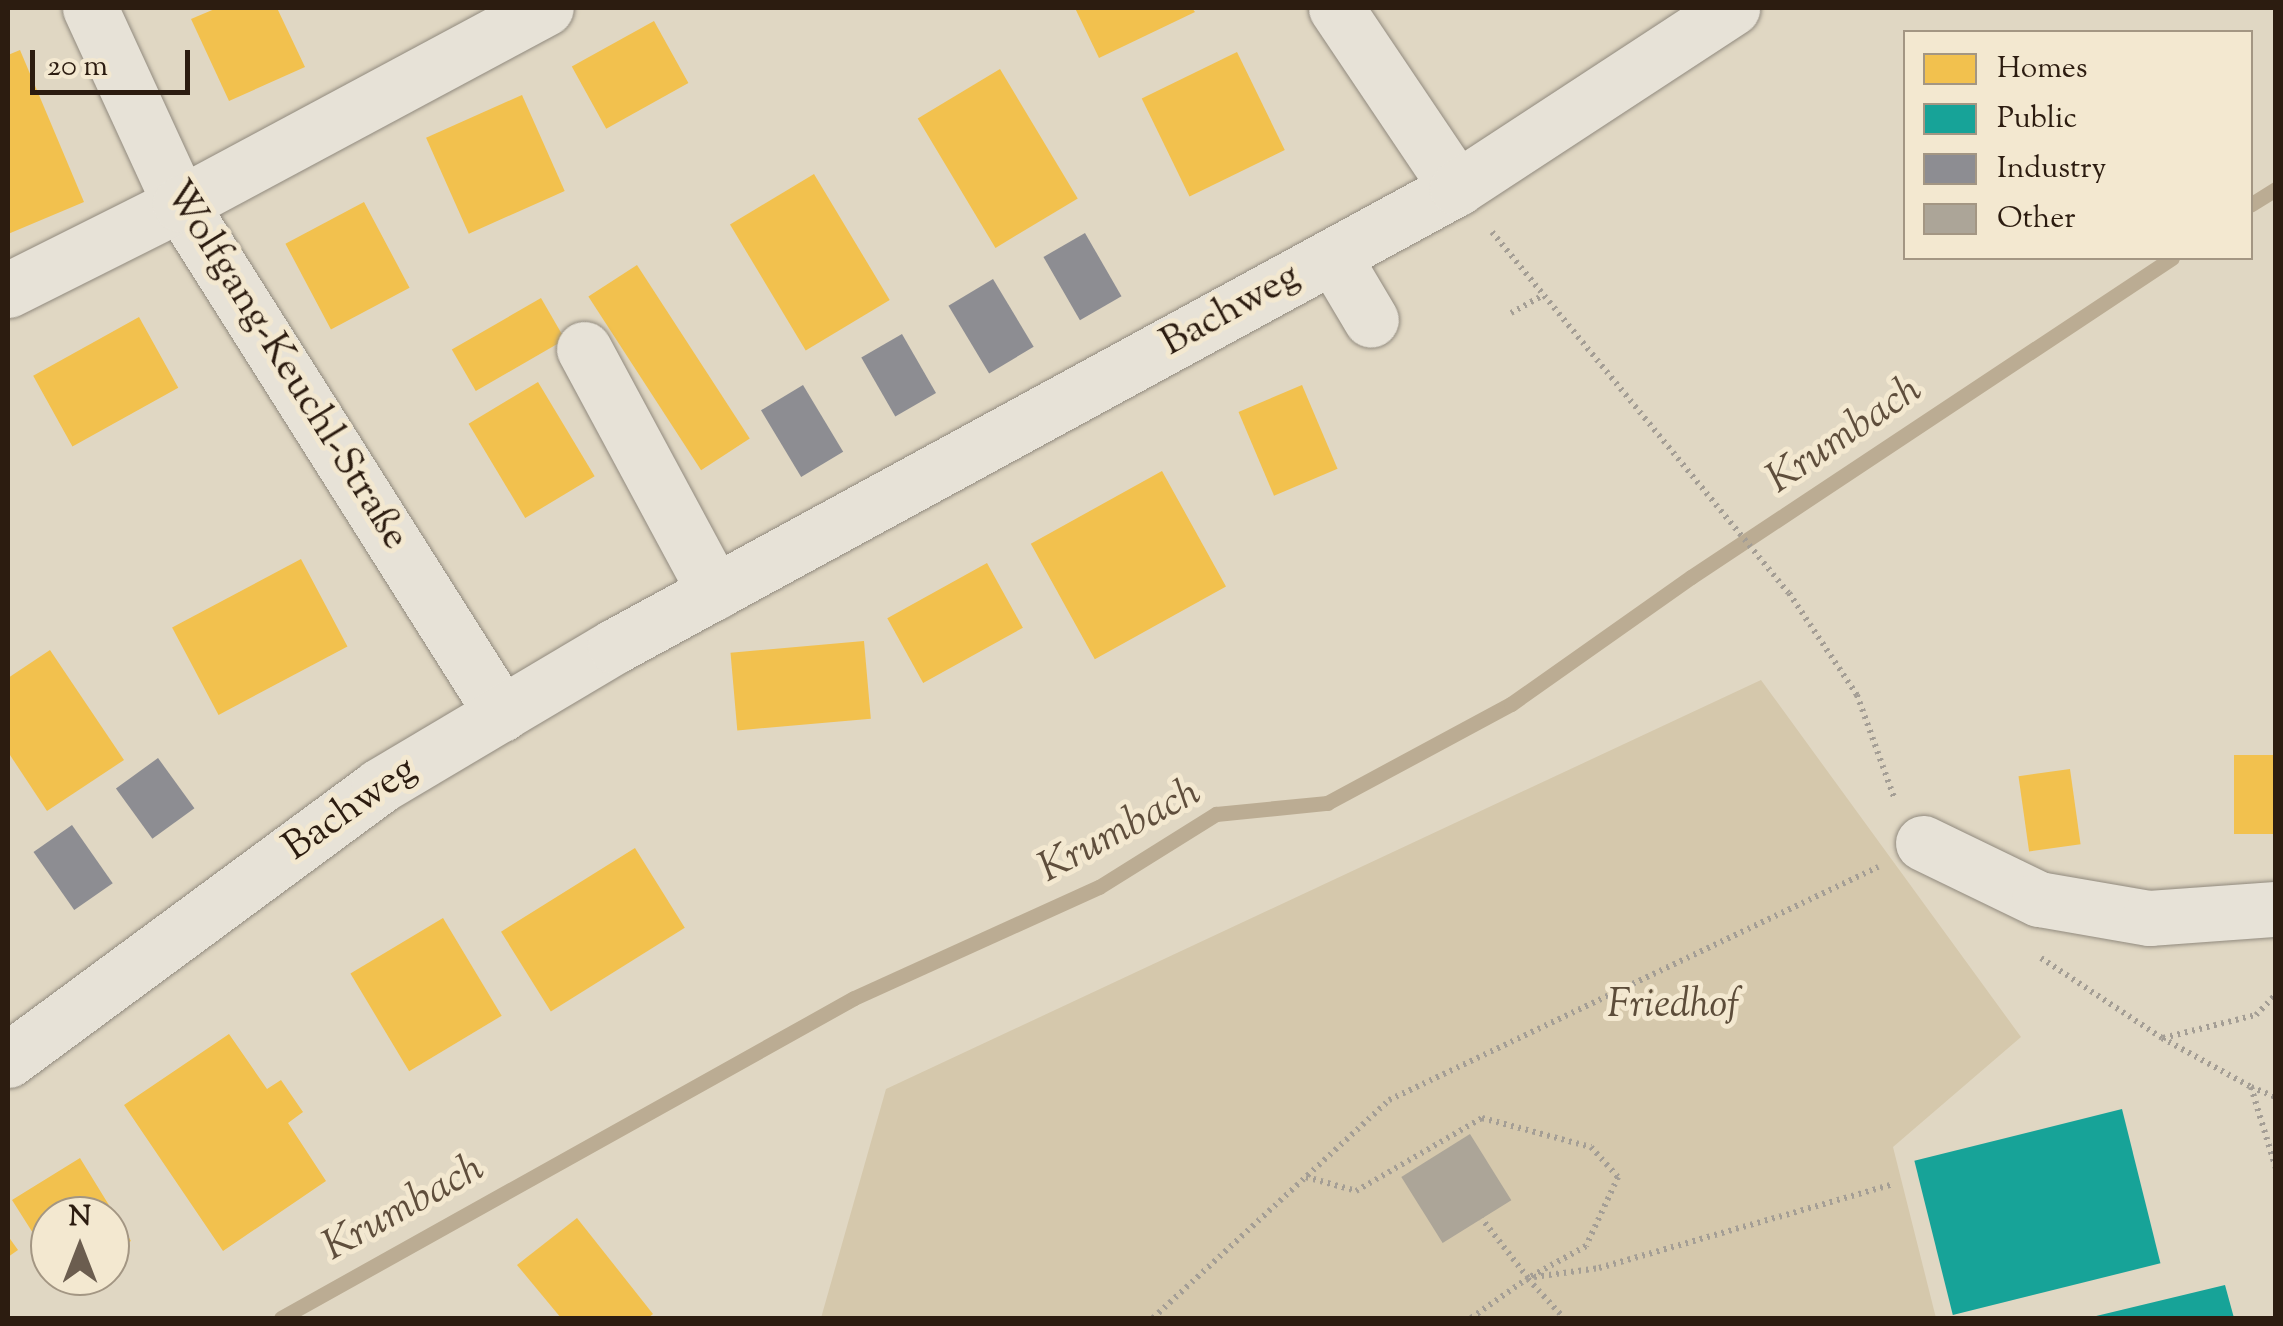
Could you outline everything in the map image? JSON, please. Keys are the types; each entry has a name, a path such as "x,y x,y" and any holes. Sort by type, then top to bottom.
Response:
{"street":[{"name":"Wolfgang-Keuchl-Straße","path":"90,8 180,204 502,714"},
{"path":"8,290 180,204 546,8"},
{"path":"1336,8 1456,188"},
{"name":"Bachweg","path":"8,1060 379,786 715,592 1456,188 1732,8"},
{"path":"1333,256 1370,320"},
{"path":"584,349 715,592"},
{"path":"1922,843 2039,899 2150,918 2276,909"}],"path":[{"path":"1154,1318 1389,1100 1922,843 1888,790 1857,695 1789,592 1456,188"},
{"path":"1511,313 1543,295"},
{"path":"2276,994 2256,1015 2162,1038 2276,1097"},
{"path":"2251,1087 2276,1168"},
{"path":"1306,1177 1356,1191 1482,1118 1591,1148 1618,1177 1586,1246 1528,1278 1472,1317"},
{"path":"1528,1278 1599,1268 1891,1185"},
{"path":"1482,1219 1564,1318"}],"green space":[{"name":"Friedhof","path":"1761,680 2021,1037 1893,1147 1936,1318 821,1318 886,1089"}],"building: Homes":[{"path":"217,8 277,8 305,67 229,101 191,19"},
{"path":"1075,8 1192,8 1195,12 1099,58"},
{"path":"654,21 688,83 606,129 572,67"},
{"path":"20,50 84,202 8,234 8,55"},
{"path":"1237,52 1285,150 1190,196 1142,98"},
{"path":"1000,69 1078,198 995,248 918,118"},
{"path":"522,95 565,191 469,234 426,138"},
{"path":"814,174 890,300 806,350 730,224"},
{"path":"364,202 410,288 331,329 285,244"},
{"path":"637,265 750,439 701,470 588,297"},
{"path":"541,298 565,340 476,391 452,350"},
{"path":"139,317 178,388 72,447 33,376"},
{"path":"538,382 595,476 525,518 469,424"},
{"path":"1302,385 1338,469 1274,496 1238,412"},
{"path":"1162,471 1226,586 1095,659 1031,544"},
{"path":"301,559 347,646 219,715 172,628"},
{"path":"987,563 1023,628 923,683 887,618"},
{"path":"864,641 871,719 737,730 731,653"},
{"path":"50,650 124,760 47,811 8,752 8,678"},
{"path":"2234,755 2276,755 2276,834 2234,834"},
{"path":"2070,769 2081,844 2029,851 2019,776"},
{"path":"635,848 685,928 551,1011 501,932"},
{"path":"443,918 502,1016 409,1071 350,974"},
{"path":"229,1034 267,1089 281,1080 303,1112 288,1123 326,1181 223,1251 124,1105"},
{"path":"80,1158 103,1196 30,1196 30,1228 12,1200"},
{"path":"577,1218 653,1314 648,1318 561,1318 517,1265"},
{"path":"8,1236 18,1250 8,1257"}],"building: Public":[{"path":"2122,1109 2160,1263 1953,1315 1914,1161"},
{"path":"2225,1285 2234,1318 2092,1318 2092,1317"}],"building: Industry":[{"path":"1085,233 1122,296 1080,320 1043,257"},
{"path":"993,279 1034,347 989,373 948,306"},
{"path":"902,334 936,393 895,416 861,358"},
{"path":"803,385 843,452 801,477 761,410"},
{"path":"158,758 194,808 152,839 116,789"},
{"path":"72,825 113,883 74,910 33,852"}],"building: Other":[{"path":"1470,1134 1511,1200 1443,1243 1401,1177"}],"waterway":[{"name":"Krumbach","path":"2253,203 2276,189"},
{"name":"Krumbach","path":"281,1318 854,998 1099,887 1216,814 1327,803 1511,704 1691,577 2169,260"}]}
